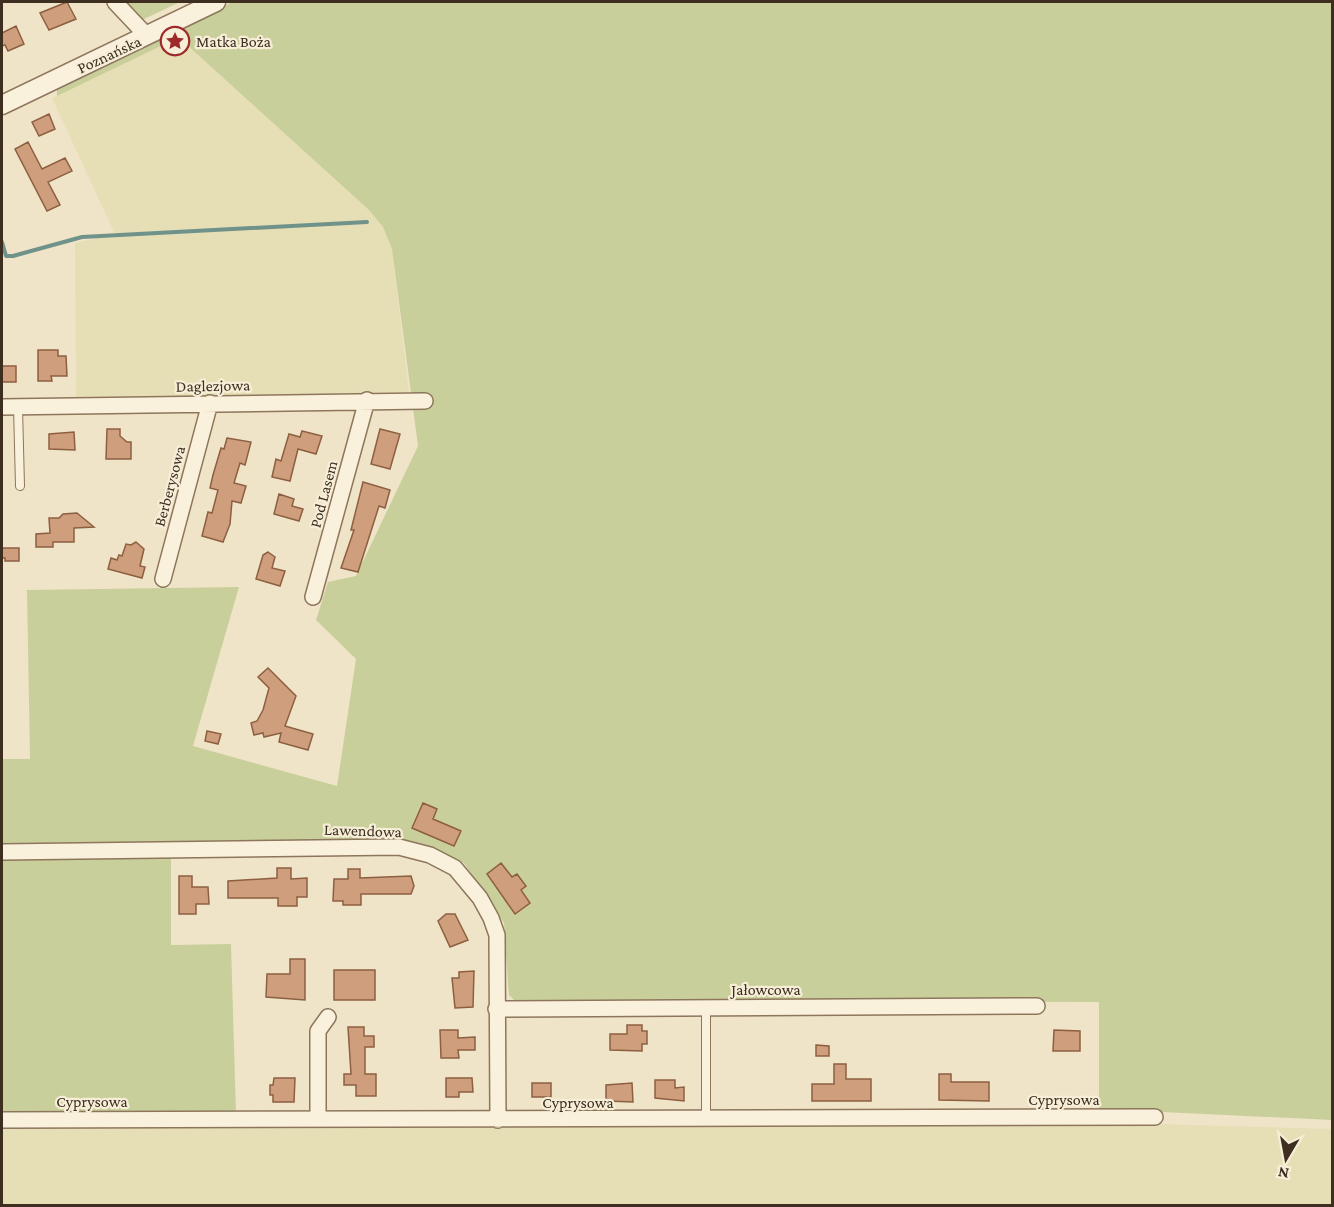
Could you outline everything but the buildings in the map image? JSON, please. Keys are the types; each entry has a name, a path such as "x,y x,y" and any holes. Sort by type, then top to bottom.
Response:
{"street":[{"path":"115,2 147,36"},
{"name":"Poznańska","path":"2,105 216,2"},
{"name":"Daglezjowa","path":"2,407 367,400 425,401"},
{"name":"Pod Lasem","path":"313,597 367,400"},
{"name":"Berberysowa","path":"163,579 210,403"},
{"name":"Lawendowa","path":"2,852 399,847 430,855 455,868 480,898 491,918 496,935 498,1120"},
{"name":"Jałowcowa","path":"496,1009 1037,1006"},
{"path":"318,1119 318,1031 328,1017"},
{"name":"Cyprysowa","path":"2,1120 1155,1117"}],"lane":[{"path":"18,407 20,486"},
{"path":"706,1008 706,1119"}],"shaded area":[{"path":"165,44 174,49 187,45 369,210 383,227 392,249 409,392 76,399 75,243 115,234 52,98"},
{"path":"2,1123 1155,1124 1332,1129 1332,1205 2,1206"}],"green space":[{"path":"123,2 180,2 142,20"},
{"path":"232,2 1332,2 1332,1120 1099,1109 1099,1002 515,1001 509,995 504,923 464,863 423,844 380,840 171,843 171,945 231,944 236,1114 2,1114 2,759 30,759 27,590 239,587 193,746 337,786 356,659 316,620 328,582 356,576 418,446 392,249 383,227 369,210 187,45 174,49 165,44 57,96 57,87 193,23"}],"waterway":[{"path":"2,242 6,256 13,256 82,237 367,222"}],"place":[{"name":"Matka Boża","path":"175,41"}]}
